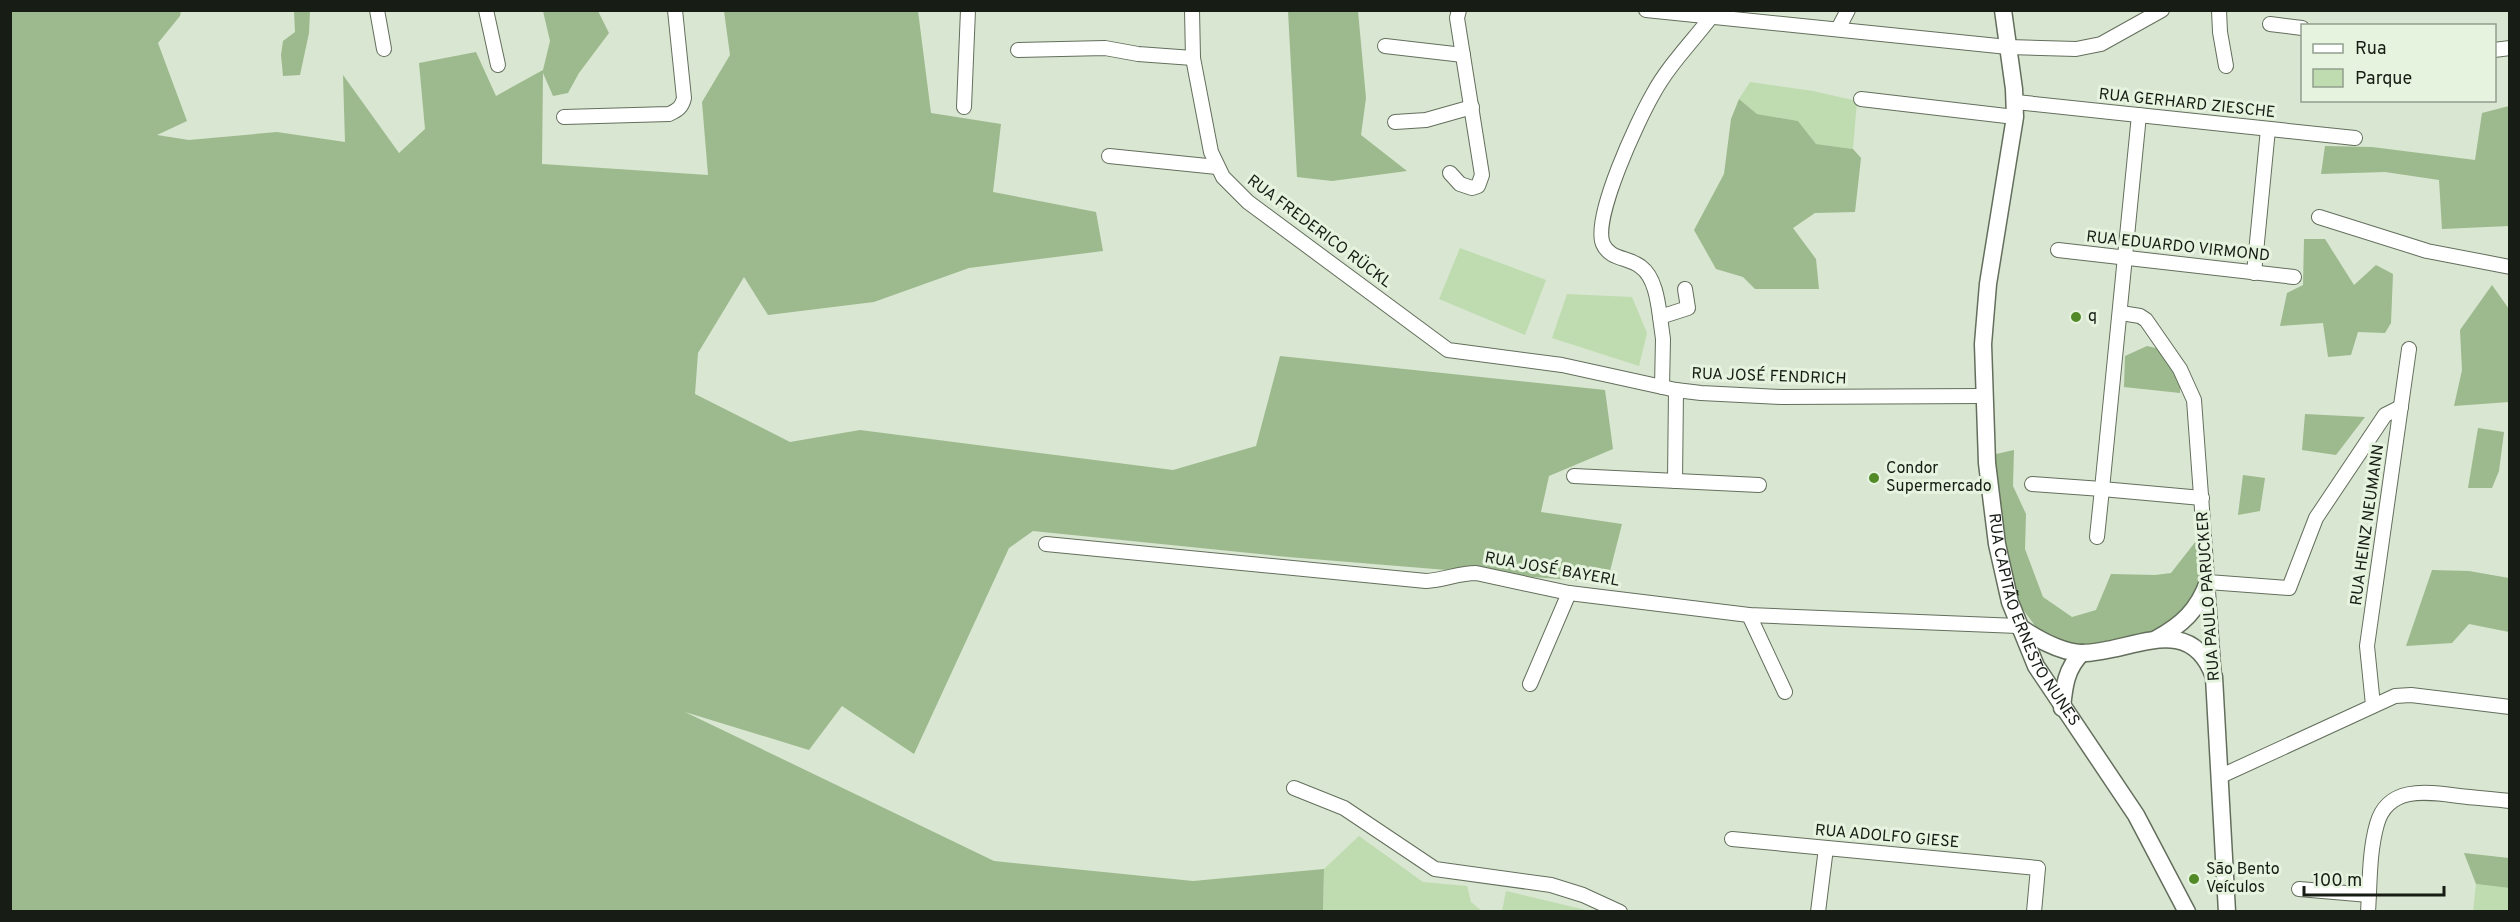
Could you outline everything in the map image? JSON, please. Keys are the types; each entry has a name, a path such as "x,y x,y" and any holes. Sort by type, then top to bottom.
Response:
{"main road":[{"name":"RUA CAPITÃO ERNESTO NUNES","path":"2003,10 2015,110 1985,309 1984,396 1993,519 2006,587 2018,626 2036,666 2062,708 2136,815 2187,912"},
{"path":"2153,640 2177,626 2192,613 2203,597 2208,582"},
{"path":"2018,626 2043,641 2082,653 2153,640 2179,641 2193,648 2206,659 2214,677"},
{"path":"2062,708 2068,673 2074,660 2082,653"},
{"name":"RUA PAULO PARUCKER","path":"2214,677 2228,912"}],"street":[{"path":"377,10 384,49"},
{"path":"486,10 498,65"},
{"path":"564,117 669,114 677,111 684,98 675,10"},
{"path":"964,107 968,10"},
{"name":"RUA FREDERICO RÜCKL","path":"1192,10 1193,58 1207,137 1217,167 1229,183 1248,202 1448,350"},
{"path":"1450,173 1466,188 1478,186 1481,181 1482,169 1457,18 1459,10"},
{"path":"1646,10 1715,15 2008,47 2088,48 2101,44 2162,10"},
{"path":"1798,25 1801,10"},
{"path":"1838,29 1848,10"},
{"path":"2219,10 2226,66"},
{"path":"1675,481 1669,389 1659,304 1650,276 1642,267 1616,257 1605,249 1600,228 1616,174 1660,82 1715,15"},
{"path":"2271,24 2301,28"},
{"path":"1385,46 1463,55"},
{"path":"1018,50 1104,48 1146,55 1193,58"},
{"name":"RUA GERHARD ZIESCHE","path":"1861,99 2015,110 2139,115 2355,138"},
{"path":"1395,122 1426,120 1472,107"},
{"path":"2097,537 2139,115"},
{"path":"2254,273 2268,129"},
{"path":"1108,156 1217,167"},
{"path":"2319,218 2427,251 2510,267"},
{"name":"RUA EDUARDO VIRMOND","path":"2058,250 2294,277"},
{"path":"1660,317 1688,308 1685,289"},
{"name":"RUA PAULO PARUCKER","path":"2121,313 2140,316 2146,320 2180,369 2190,389 2197,420 2214,677"},
{"name":"RUA HEINZ NEUMANN","path":"2373,705 2367,646 2409,349"},
{"name":"RUA JOSÉ FENDRICH","path":"1448,350 1562,365 1669,389 1781,397 1984,396"},
{"path":"2208,582 2289,588 2323,506 2385,415 2401,407"},
{"path":"1574,476 1759,485"},
{"path":"2032,484 2202,498"},
{"name":"RUA JOSÉ BAYERL","path":"1046,544 1426,580 1444,580 1466,573 1476,573 1569,593 1749,615 2018,626"},
{"path":"1530,684 1569,593"},
{"path":"1749,615 1785,692"},
{"path":"2221,776 2395,696 2410,695 2510,707"},
{"path":"1294,788 1344,808 1435,869 1551,885 1583,895 1620,912"},
{"path":"2368,912 2377,822 2392,802 2401,796 2417,792 2510,801"},
{"name":"RUA ADOLFO GIESE","path":"1732,839 2038,868 2034,912"},
{"path":"1818,912 1826,848"},
{"path":"2299,889 2369,895"}],"green space":[{"path":"10,11 181,11 180,16 158,43 187,121 157,135 189,140 277,132 345,142 343,75 399,153 425,129 419,63 476,52 496,96 543,70 550,41 543,11 598,11 609,33 579,73 568,93 553,96 543,73 542,164 708,175 702,102 730,55 724,11 918,11 931,113 1001,124 993,192 1096,212 1103,251 969,268 874,302 768,315 744,277 698,353 695,394 790,442 860,430 1173,470 1256,446 1280,356 1605,390 1613,449 1549,476 1541,512 1622,524 1607,583 1288,557 1033,531 1009,548 914,754 842,706 809,750 685,712 994,861 1193,881 1324,869 1323,911 11,911"},
{"path":"294,11 310,11 309,33 300,75 283,76 281,55 283,41 295,32"},
{"path":"1288,11 1358,11 1366,98 1361,135 1407,171 1332,181 1297,177"},
{"path":"1750,82 1813,91 1857,101 1853,149 1816,144 1798,121 1757,114 1739,99"},
{"path":"1739,99 1757,114 1798,121 1816,144 1853,149 1861,158 1855,212 1815,213 1793,228 1816,259 1819,289 1755,289 1743,277 1716,269 1694,230 1724,174 1731,119"},
{"path":"2509,106 2509,226 2442,229 2439,180 2385,172 2321,174 2325,146 2372,147 2475,160 2482,113"},
{"path":"2304,239 2325,239 2354,285 2376,265 2393,274 2391,323 2385,333 2358,332 2351,355 2328,357 2323,323 2280,326 2287,293 2303,285"},
{"path":"1460,248 1546,280 1525,335 1439,299"},
{"path":"2492,285 2509,309 2509,402 2454,406 2462,370 2460,330"},
{"path":"1567,294 1632,297 1647,333 1639,366 1552,338"},
{"path":"2147,346 2160,349 2180,384 2180,393 2124,387 2125,356"},
{"path":"2305,414 2365,417 2336,455 2302,450"},
{"path":"2478,428 2504,432 2499,471 2492,488 2468,488"},
{"path":"2014,450 2013,486 2026,514 2025,549 2043,597 2072,617 2096,610 2111,574 2171,573 2196,541 2203,574 2194,597 2176,619 2153,633 2090,646 2067,642 2036,627 2015,599 1996,490 1996,454"},
{"path":"2243,475 2265,478 2260,511 2238,515"},
{"path":"2432,570 2469,571 2509,578 2509,632 2469,624 2452,643 2406,646"},
{"path":"1359,836 1423,882 1467,886 1471,902 1482,911 1323,912 1324,869"},
{"path":"2464,853 2509,858 2509,888 2476,884"},
{"path":"2476,884 2509,888 2509,911 2473,912"},
{"path":"1506,891 1590,911 1502,911"}],"place":[{"name":"q","path":"2076,317"},
{"name":"Condor Supermercado","path":"1874,478"},
{"name":"São Bento Veículos","path":"2194,879"}]}
